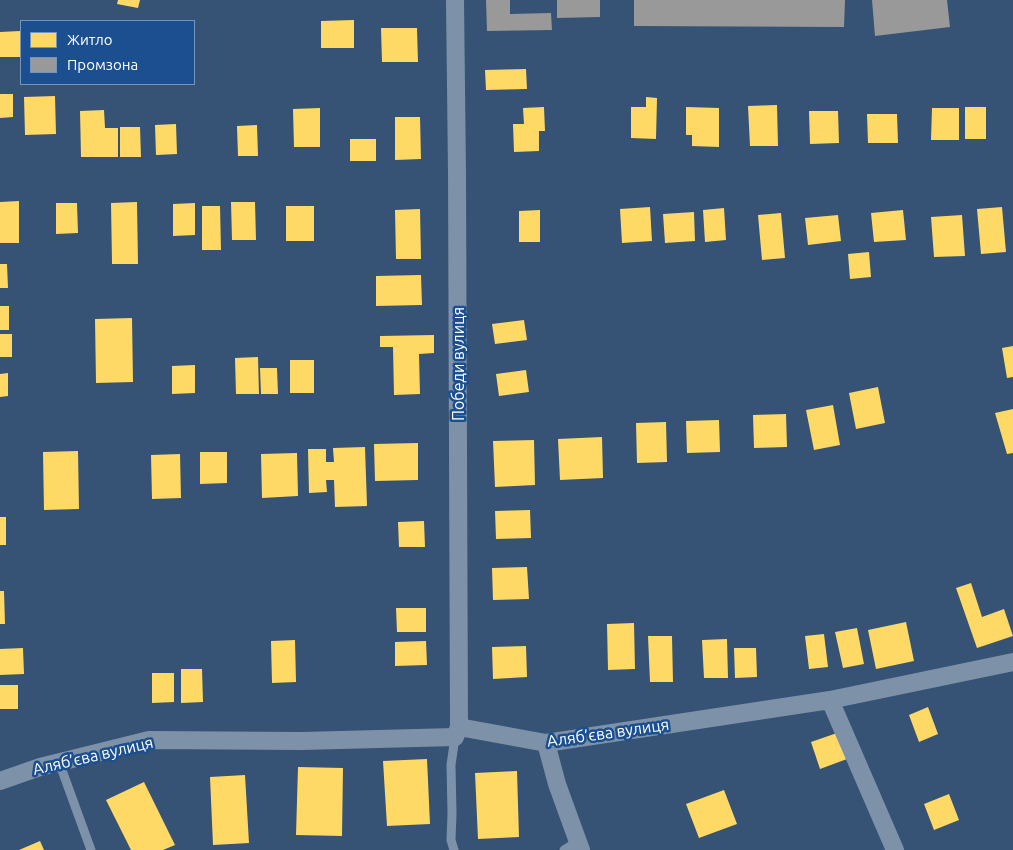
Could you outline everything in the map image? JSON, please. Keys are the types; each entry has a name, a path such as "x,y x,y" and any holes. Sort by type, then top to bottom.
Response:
{"street":[{"name":"Победи вулиця","path":"454,0 458,183 457,732"},
{"name":"Аляб’єва вулиця","path":"0,781 40,767 149,740 302,741 457,732 546,743 830,700 1013,662"},
{"path":"830,700 896,850"},
{"path":"546,743 574,847"}],"lane":[{"path":"454,850 451,840 451,765 457,732"},
{"path":"59,762 91,850"}],"building: Житло":[{"path":"118,0 140,0 138,8 117,4"},
{"path":"354,20 354,48 321,48 321,21"},
{"path":"381,28 417,28 418,62 382,62"},
{"path":"20,31 20,57 0,57 0,32"},
{"path":"526,69 527,89 486,90 485,70"},
{"path":"0,94 13,94 13,117 0,118"},
{"path":"55,96 56,134 25,135 24,97"},
{"path":"646,97 657,98 656,139 631,138 631,107 646,107"},
{"path":"777,105 778,146 750,146 748,106"},
{"path":"544,107 545,131 539,131 539,151 514,152 513,124 524,124 523,108"},
{"path":"686,107 719,108 719,147 692,146 692,135 686,135"},
{"path":"965,107 986,107 986,139 965,139"},
{"path":"320,108 320,147 294,147 293,109"},
{"path":"932,108 959,108 959,140 931,140"},
{"path":"104,110 105,128 118,128 118,157 81,157 80,111"},
{"path":"809,111 838,111 839,143 810,144"},
{"path":"867,114 897,114 898,143 868,143"},
{"path":"395,117 420,117 421,159 395,160"},
{"path":"176,124 177,154 156,155 155,125"},
{"path":"257,125 258,156 238,156 237,126"},
{"path":"120,127 140,127 141,157 120,157"},
{"path":"350,139 376,139 376,161 350,161"},
{"path":"19,201 19,243 0,243 0,202"},
{"path":"137,202 138,264 112,264 111,203"},
{"path":"231,202 255,202 256,240 232,240"},
{"path":"56,203 77,203 78,233 56,234"},
{"path":"195,203 195,235 173,236 173,204"},
{"path":"202,206 220,206 221,250 202,250"},
{"path":"286,206 314,206 314,241 286,241"},
{"path":"650,207 652,241 622,243 620,209"},
{"path":"1002,207 1006,252 981,254 977,209"},
{"path":"724,208 726,240 705,242 703,210"},
{"path":"420,209 421,259 396,259 395,210"},
{"path":"540,210 540,242 519,242 519,211"},
{"path":"903,210 906,240 874,242 871,213"},
{"path":"694,212 695,241 665,243 663,214"},
{"path":"781,213 785,258 762,260 758,215"},
{"path":"838,215 841,241 808,245 805,218"},
{"path":"962,215 965,256 934,257 931,217"},
{"path":"869,252 871,277 850,279 848,254"},
{"path":"0,264 7,264 8,288 0,288"},
{"path":"421,275 422,305 376,306 376,276"},
{"path":"0,306 9,306 9,330 0,330"},
{"path":"132,318 133,382 96,383 95,319"},
{"path":"524,320 527,340 495,344 492,324"},
{"path":"0,334 12,334 12,357 0,357"},
{"path":"434,335 434,353 419,354 420,394 394,395 393,347 380,347 380,336"},
{"path":"1013,346 1013,377 1007,378 1002,348"},
{"path":"258,357 259,394 236,394 235,358"},
{"path":"290,360 314,360 314,393 290,393"},
{"path":"195,365 195,393 172,394 172,366"},
{"path":"260,368 277,368 278,394 261,394"},
{"path":"526,370 529,392 499,396 496,374"},
{"path":"8,373 8,396 0,397 0,374"},
{"path":"878,387 885,423 856,429 849,393"},
{"path":"833,405 840,445 814,450 806,410"},
{"path":"1013,409 1013,453 1007,454 995,413"},
{"path":"786,414 787,447 754,448 753,415"},
{"path":"719,420 720,452 687,453 686,421"},
{"path":"666,422 667,462 637,463 636,423"},
{"path":"602,437 603,478 560,480 558,439"},
{"path":"534,440 535,485 495,487 493,441"},
{"path":"418,443 418,480 375,481 374,444"},
{"path":"365,447 367,506 335,507 334,480 326,480 327,492 309,493 308,449 326,449 326,462 334,462 333,448"},
{"path":"78,451 79,509 44,510 43,452"},
{"path":"200,452 227,452 227,483 200,484"},
{"path":"297,453 298,496 262,498 261,454"},
{"path":"180,454 181,498 152,499 151,455"},
{"path":"530,510 531,538 496,539 495,511"},
{"path":"0,517 6,517 6,545 0,545"},
{"path":"424,521 425,547 399,547 398,522"},
{"path":"527,567 529,599 493,600 492,568"},
{"path":"971,583 982,617 1004,609 1013,636 977,648 956,588"},
{"path":"0,591 4,591 5,624 0,624"},
{"path":"396,608 426,608 426,632 397,632"},
{"path":"906,622 914,661 876,669 868,630"},
{"path":"634,623 635,669 608,670 607,624"},
{"path":"857,628 864,664 843,668 835,632"},
{"path":"824,634 828,667 809,669 805,636"},
{"path":"648,636 672,636 673,682 650,682"},
{"path":"727,639 728,678 704,678 702,640"},
{"path":"295,640 296,682 272,683 271,641"},
{"path":"426,641 427,665 395,666 395,642"},
{"path":"526,646 527,677 493,679 492,647"},
{"path":"23,648 24,674 0,675 0,649"},
{"path":"734,648 756,648 757,677 735,678"},
{"path":"181,669 202,669 203,702 181,703"},
{"path":"152,673 174,673 174,702 152,703"},
{"path":"0,685 18,685 18,709 0,709"},
{"path":"928,707 938,734 919,742 909,715"},
{"path":"837,733 847,759 820,769 811,742"},
{"path":"427,759 430,824 387,826 383,761"},
{"path":"298,767 343,768 342,836 296,835"},
{"path":"517,771 519,837 478,839 475,773"},
{"path":"245,775 249,843 213,845 210,777"},
{"path":"144,782 175,845 163,850 131,850 106,800"},
{"path":"724,790 737,824 699,838 686,804"},
{"path":"949,794 959,820 934,830 924,804"},
{"path":"40,841 44,850 19,850"}],"building: Промзона":[{"path":"486,0 510,0 510,14 551,13 552,30 487,31"},
{"path":"557,0 600,0 600,17 557,18"},
{"path":"634,0 845,0 844,27 634,26"},
{"path":"872,0 947,0 950,27 875,36"}]}
